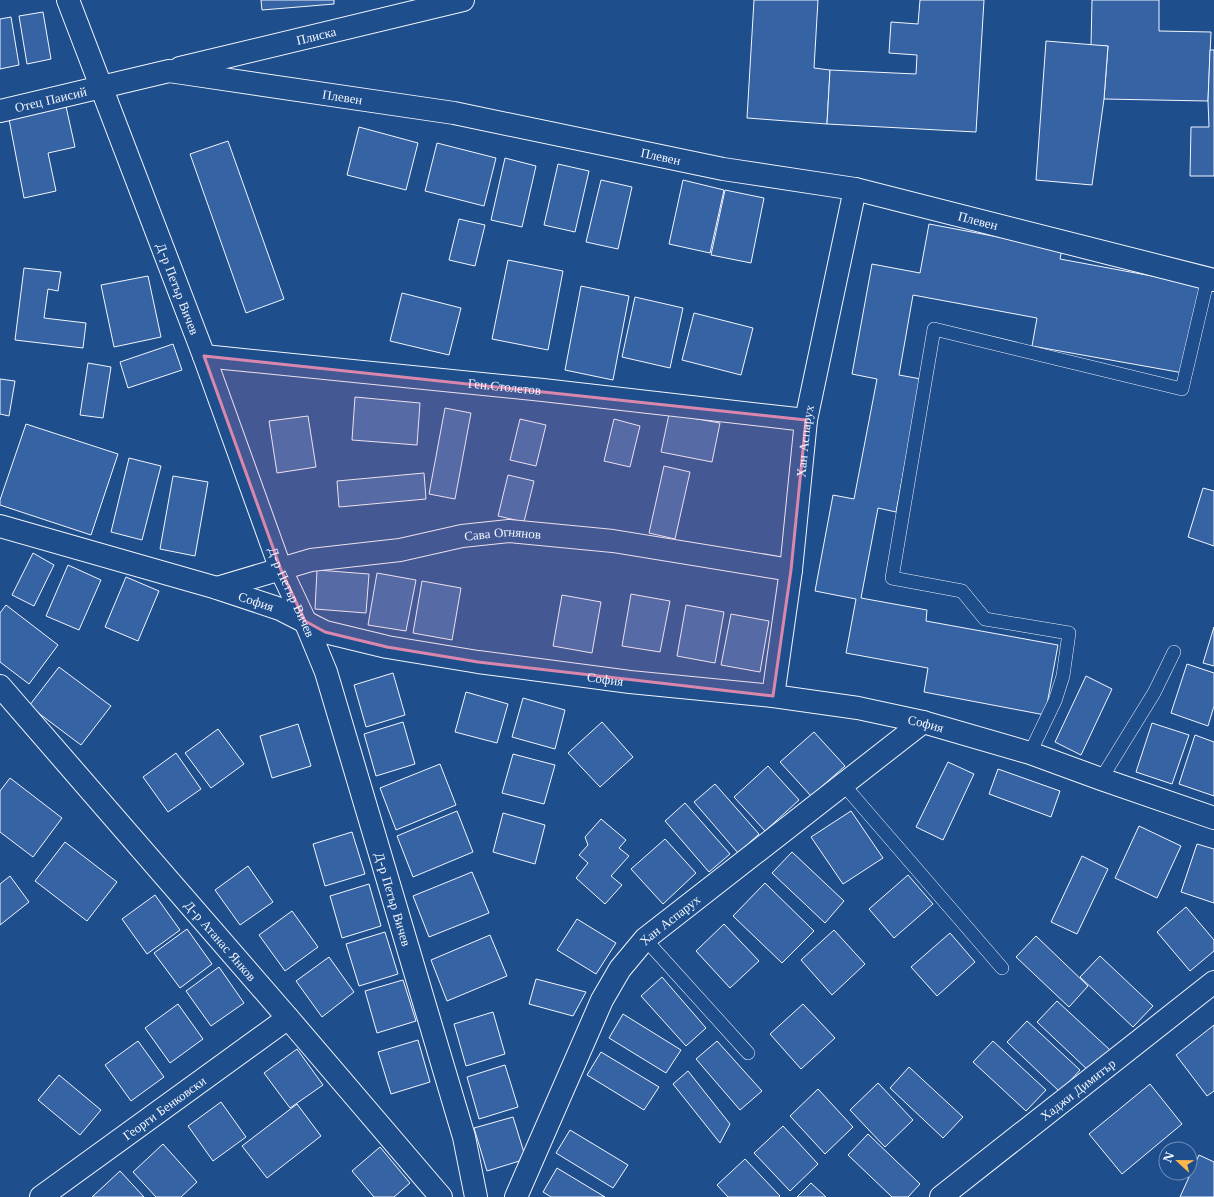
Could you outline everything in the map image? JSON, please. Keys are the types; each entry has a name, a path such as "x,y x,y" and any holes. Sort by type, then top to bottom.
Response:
{"street":[{"name":"Д-р Петър Вичев","path":"68,0 204,356 281,570 305,621 326,672 464,1137 476,1197"},
{"name":"Плиска","path":"169,71 463,0"},
{"name":"Плевен","path":"102,87 169,71 454,113 723,170 855,189 1211,279"},
{"name":"Отец Паисий","path":"0,111 102,87"},
{"name":"Хан Аспарух","path":"773,696 791,570 806,420 855,189"},
{"name":"Ген.Столетов","path":"204,356 543,390 806,420"},
{"name":"София","path":"0,526 217,588 280,609 325,632 387,647 478,662 630,682 773,696 858,708 923,722 1030,753 1214,818"},
{"name":"Сава Огнянов","path":"217,588 312,560 400,550 462,536 509,531 613,541 791,570"},
{"name":"Д-р Атанас Янков","path":"0,686 441,1197"},
{"name":"Хан Аспарух","path":"516,1197 602,1000 620,969 645,940 923,722"},
{"name":"Хаджи Димитър","path":"941,1197 1214,982"},
{"name":"Георги Бенковски","path":"41,1197 288,1018"}],"lane":[{"path":"1030,753 1055,700 1063,676 1069,633 985,619 962,591 892,578 934,329 1182,389 1211,279"},
{"path":"1101,779 1154,693 1174,652"},
{"path":"843,784 1002,968"},
{"path":"645,940 748,1053"}],"highlighted area":[{"path":"204,356 806,420 791,570 773,696 478,662 387,647 325,632 305,621 281,570"}],"building":[{"path":"261,0 334,0 334,4 262,10"},
{"path":"754,0 818,0 814,68 830,70 827,124 747,118"},
{"path":"920,0 984,0 976,132 827,124 830,70 916,74 917,55 889,53 891,22 918,24"},
{"path":"1092,0 1159,0 1159,31 1211,32 1208,101 1104,99 1108,46 1091,46"},
{"path":"43,12 51,59 27,64 19,16"},
{"path":"11,17 19,65 0,69 0,19"},
{"path":"1046,41 1108,46 1104,99 1092,185 1036,180"},
{"path":"1210,50 1214,50 1214,176 1190,176 1191,127 1209,127 1208,101"},
{"path":"65,102 75,147 48,153 56,191 24,198 8,114"},
{"path":"359,127 418,143 406,190 347,175"},
{"path":"228,141 284,299 246,313 190,154"},
{"path":"437,143 496,158 484,206 425,191"},
{"path":"505,158 536,166 522,227 491,220"},
{"path":"558,164 589,171 575,232 544,225"},
{"path":"601,180 632,187 618,249 586,242"},
{"path":"683,180 724,190 710,253 669,244"},
{"path":"725,190 764,198 751,263 711,255"},
{"path":"459,219 485,225 475,266 449,260"},
{"path":"929,224 1062,249 1060,259 1206,286 1189,374 1032,346 1037,318 913,295 899,375 921,379 896,512 878,508 861,598 927,610 926,621 1058,645 1045,715 924,692 928,668 846,653 856,599 815,591 833,495 854,499 877,379 852,374 872,264 920,273"},
{"path":"508,260 563,271 548,350 492,339"},
{"path":"24,268 61,272 58,291 48,289 44,318 86,323 83,348 15,340"},
{"path":"148,276 161,337 114,347 101,285"},
{"path":"581,286 629,296 613,380 565,370"},
{"path":"402,293 461,308 449,355 390,341"},
{"path":"635,297 683,308 670,368 622,357"},
{"path":"694,313 753,328 741,375 682,360"},
{"path":"173,344 182,370 128,388 120,362"},
{"path":"88,363 111,367 103,418 80,415"},
{"path":"0,379 15,381 9,416 0,414"},
{"path":"355,397 420,403 417,445 352,440"},
{"path":"445,408 471,413 455,499 429,494"},
{"path":"669,414 720,423 712,462 661,452"},
{"path":"308,416 316,467 277,473 269,421"},
{"path":"520,419 546,425 536,466 510,460"},
{"path":"614,419 640,426 630,467 604,461"},
{"path":"26,424 118,454 91,535 0,505 0,500"},
{"path":"129,458 161,466 142,540 111,532"},
{"path":"664,466 690,472 675,539 649,533"},
{"path":"424,473 426,499 339,507 337,481"},
{"path":"508,475 534,481 524,522 498,516"},
{"path":"173,476 208,482 195,556 160,549"},
{"path":"1203,488 1214,491 1214,546 1188,537"},
{"path":"33,553 54,565 34,606 12,595"},
{"path":"68,565 101,580 79,630 46,616"},
{"path":"317,570 369,574 366,613 315,609"},
{"path":"377,573 416,580 406,631 368,625"},
{"path":"126,577 159,591 138,641 105,627"},
{"path":"422,581 461,588 452,640 413,633"},
{"path":"631,594 670,601 660,652 622,646"},
{"path":"562,595 601,602 592,653 553,646"},
{"path":"6,605 58,645 29,684 0,662 0,613"},
{"path":"686,605 724,612 715,663 677,656"},
{"path":"731,614 769,621 760,672 721,665"},
{"path":"1214,627 1214,666 1203,663"},
{"path":"1187,664 1214,673 1214,706 1208,726 1171,713"},
{"path":"59,667 111,706 81,745 29,706"},
{"path":"393,673 405,715 366,727 354,685"},
{"path":"1086,676 1112,689 1081,755 1055,742"},
{"path":"466,692 508,704 497,743 455,732"},
{"path":"523,698 565,710 555,749 512,737"},
{"path":"403,722 415,764 376,776 364,734"},
{"path":"602,722 633,757 600,787 568,753"},
{"path":"1152,723 1189,735 1172,784 1136,772"},
{"path":"298,724 311,766 272,778 260,736"},
{"path":"218,729 244,764 211,788 185,753"},
{"path":"814,732 845,766 811,796 780,762"},
{"path":"1195,735 1214,742 1214,796 1179,784"},
{"path":"176,753 201,789 168,812 143,777"},
{"path":"513,754 555,765 544,804 502,793"},
{"path":"948,762 974,774 943,840 916,827"},
{"path":"440,764 456,805 396,830 380,788"},
{"path":"768,766 799,800 765,831 734,797"},
{"path":"998,769 1060,791 1051,817 989,794"},
{"path":"10,778 62,818 33,857 0,832 0,791"},
{"path":"715,784 759,834 738,853 694,802"},
{"path":"685,803 730,854 709,872 665,821"},
{"path":"457,811 473,852 413,877 397,836"},
{"path":"851,811 883,858 843,884 811,837"},
{"path":"503,813 545,825 535,864 493,852"},
{"path":"601,819 626,840 619,848 629,856 611,876 622,885 605,904 576,878 588,863 579,855 588,845 585,837"},
{"path":"1139,826 1181,846 1157,898 1115,878"},
{"path":"352,832 365,874 325,886 313,844"},
{"path":"665,839 696,873 663,904 631,869"},
{"path":"65,842 117,882 87,921 35,881"},
{"path":"1197,844 1214,849 1214,903 1181,892"},
{"path":"792,852 844,901 825,923 772,873"},
{"path":"1082,856 1108,869 1077,934 1051,922"},
{"path":"248,866 273,902 240,925 215,890"},
{"path":"472,872 489,913 429,937 413,896"},
{"path":"908,875 933,904 894,938 869,909"},
{"path":"10,876 29,902 0,925 0,884"},
{"path":"765,883 814,931 782,963 733,916"},
{"path":"369,884 381,926 342,938 330,896"},
{"path":"155,895 180,930 147,954 122,919"},
{"path":"1186,907 1214,940 1214,951 1190,971 1157,932"},
{"path":"292,911 318,947 285,971 259,935"},
{"path":"577,919 616,943 596,974 557,950"},
{"path":"724,924 759,961 730,988 696,951"},
{"path":"187,929 212,964 180,988 154,953"},
{"path":"834,930 865,964 832,995 801,960"},
{"path":"385,932 398,974 359,986 346,944"},
{"path":"950,933 975,962 937,996 911,967"},
{"path":"490,935 507,976 447,1001 431,960"},
{"path":"1036,936 1088,986 1069,1007 1016,957"},
{"path":"1100,956 1153,1006 1133,1027 1080,977"},
{"path":"329,957 354,992 322,1017 296,981"},
{"path":"219,967 244,1003 211,1026 186,991"},
{"path":"662,977 706,1028 686,1046 641,996"},
{"path":"536,979 586,992 573,1016 529,1004"},
{"path":"403,980 416,1021 377,1033 365,991"},
{"path":"1057,1001 1110,1050 1090,1072 1037,1022"},
{"path":"178,1004 203,1039 170,1063 145,1028"},
{"path":"803,1004 835,1038 801,1069 770,1034"},
{"path":"493,1012 505,1054 466,1066 454,1024"},
{"path":"623,1014 681,1050 666,1073 609,1038"},
{"path":"1027,1021 1080,1070 1060,1092 1007,1042"},
{"path":"1214,1025 1214,1091 1207,1096 1176,1055"},
{"path":"418,1040 430,1082 391,1094 378,1052"},
{"path":"138,1041 164,1077 131,1101 105,1065"},
{"path":"717,1041 762,1091 740,1110 696,1059"},
{"path":"993,1041 1046,1090 1026,1111 973,1062"},
{"path":"297,1049 323,1085 290,1108 264,1073"},
{"path":"601,1052 659,1087 644,1110 587,1075"},
{"path":"505,1065 518,1107 479,1119 467,1077"},
{"path":"909,1067 963,1117 943,1138 890,1088"},
{"path":"688,1071 730,1124 720,1143 673,1084"},
{"path":"59,1075 101,1110 80,1135 38,1100"},
{"path":"878,1083 913,1120 885,1147 850,1110"},
{"path":"1150,1084 1182,1124 1162,1141 1158,1141 1158,1144 1122,1174 1089,1134"},
{"path":"818,1089 853,1127 825,1154 790,1116"},
{"path":"221,1102 246,1137 213,1161 188,1126"},
{"path":"297,1104 321,1136 267,1178 242,1146"},
{"path":"513,1117 526,1159 487,1171 474,1128"},
{"path":"783,1126 818,1164 790,1191 754,1153"},
{"path":"570,1130 628,1165 613,1188 556,1153"},
{"path":"868,1134 920,1184 908,1197 892,1197 848,1155"},
{"path":"163,1144 197,1182 181,1197 156,1197 133,1172"},
{"path":"380,1147 410,1183 394,1197 374,1197 352,1171"},
{"path":"1199,1155 1214,1162 1214,1197 1180,1197 1187,1181 1198,1181"},
{"path":"745,1159 780,1196 779,1197 728,1197 717,1185"},
{"path":"557,1168 605,1197 551,1197 543,1192"},
{"path":"120,1171 144,1197 92,1197"},
{"path":"811,1183 826,1197 797,1197"}]}
